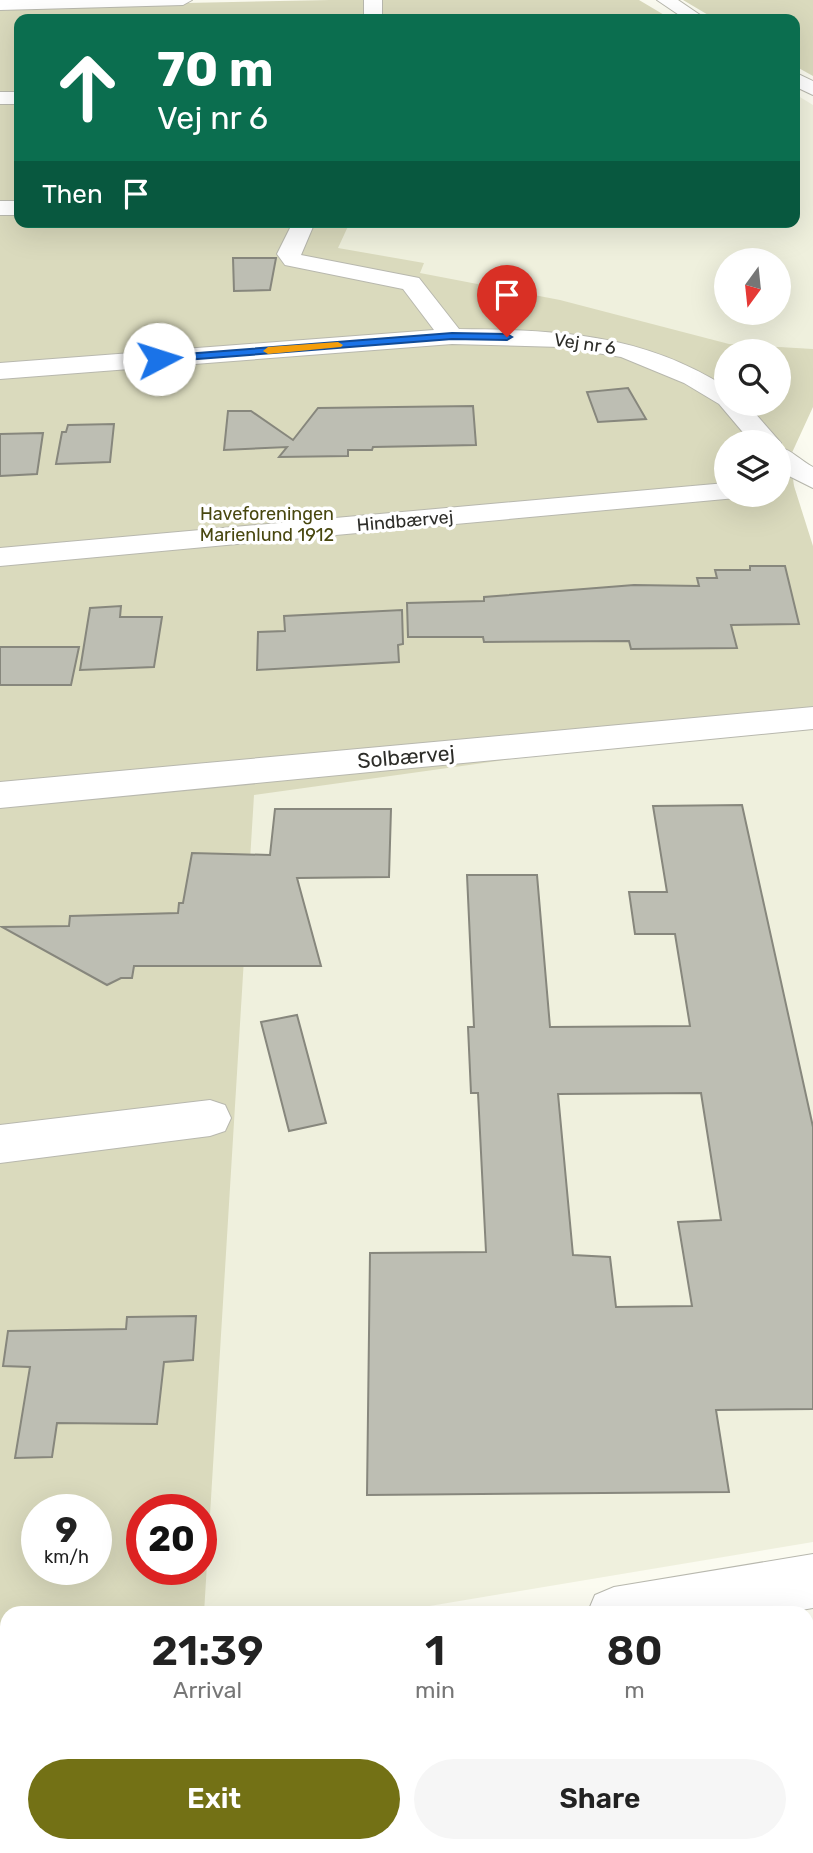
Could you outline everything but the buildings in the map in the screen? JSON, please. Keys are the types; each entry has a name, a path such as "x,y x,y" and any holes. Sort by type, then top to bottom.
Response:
{"street":[{"path":"0,5 183,0"},
{"path":"666,0 689,14"},
{"path":"301,228 289,254 293,260 411,283 452,336"},
{"name":"Vej nr 6","path":"0,371 452,336 562,338 608,344 647,355 683,371 714,390"},
{"path":"743,416 755,430"},
{"path":"791,467 813,482"},
{"path":"791,485 813,482"},
{"name":"Hindbærvej","path":"0,557 714,493"},
{"name":"Solbærvej","path":"0,795 813,718"},
{"path":"0,1144 210,1118"},
{"path":"662,1606 813,1581"}],"shaded area":[{"path":"800,97 813,105 813,407 791,405 791,339 714,339 714,349 301,251 313,228 800,228"},
{"path":"813,728 813,1542 430,1606 185,1606 194,1585 217,1585 217,1494 202,1494 245,787"}],"green space":[{"name":"Haveforeningen Marienlund 1912","path":"330,0 639,0 663,14 14,14 14,228 347,228 338,248 424,263 420,273 560,300 714,340 714,416 791,416 791,348 813,349 813,407 791,455 791,430 714,430 714,507 791,507 791,464 794,486 813,546 813,717 254,795 211,1494 126,1494 126,1585 206,1585 204,1606 0,1606 0,7"},
{"path":"683,0 813,0 813,76 800,69 800,14 707,14"}],"slow traffic":[{"path":"268,351 338,345"}],"route":[{"path":"159,359 452,336 507,337"}]}
